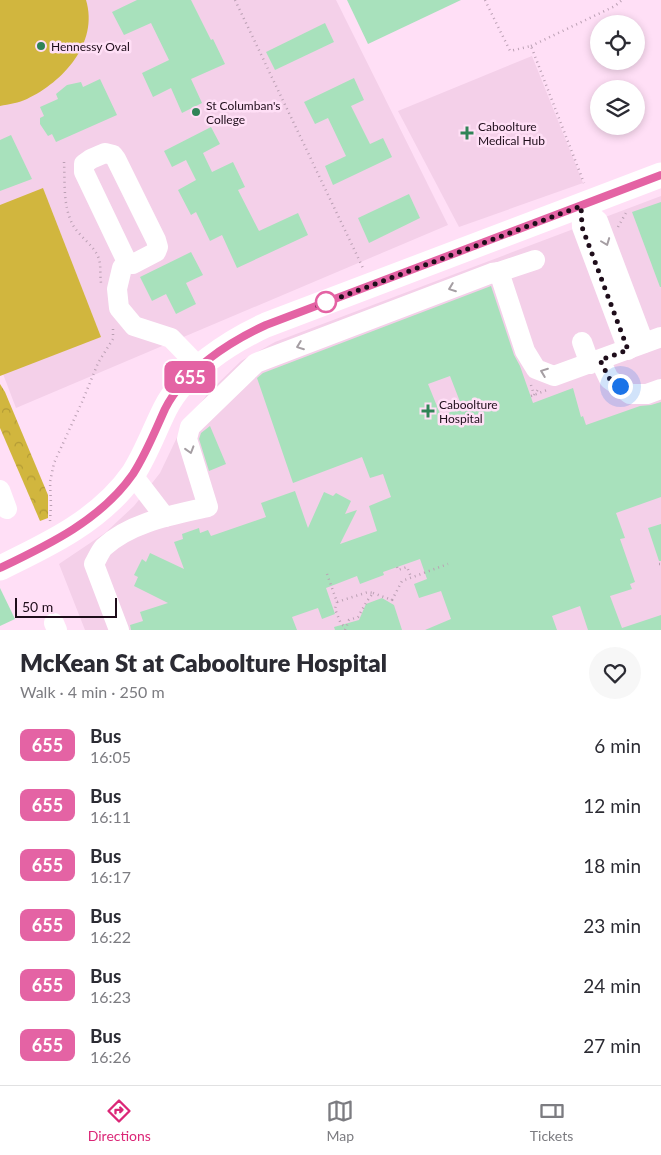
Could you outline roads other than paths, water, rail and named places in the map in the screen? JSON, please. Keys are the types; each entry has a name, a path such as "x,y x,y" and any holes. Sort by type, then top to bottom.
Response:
{"main road":[{"path":"0,568 73,530 105,505 132,474 155,433 166,408 186,381 213,356 233,342 266,325 583,195 661,175"}],"lane":[{"path":"105,153 113,155 116,159 158,246 156,252 133,264 127,262 84,172 84,164 105,153"},
{"path":"499,272 525,351 536,369 554,376 644,343 582,227 583,195"},
{"path":"119,630 94,564 103,548 127,532 164,517 208,507 187,439 190,427 256,363 492,273 535,260"},
{"path":"127,262 122,268 117,289 119,308 134,326 171,338 200,368"},
{"path":"582,342 595,362 609,378 630,394 647,394 661,389"},
{"path":"132,474 164,517"},
{"path":"0,490 7,509"}],"place":[{"name":"Hennessy Oval","path":"41,46"},
{"name":"St Columban's College","path":"196,112"},
{"name":"Caboolture Medical Hub","path":"467,133"},
{"name":"Caboolture Hospital","path":"428,411"}]}
